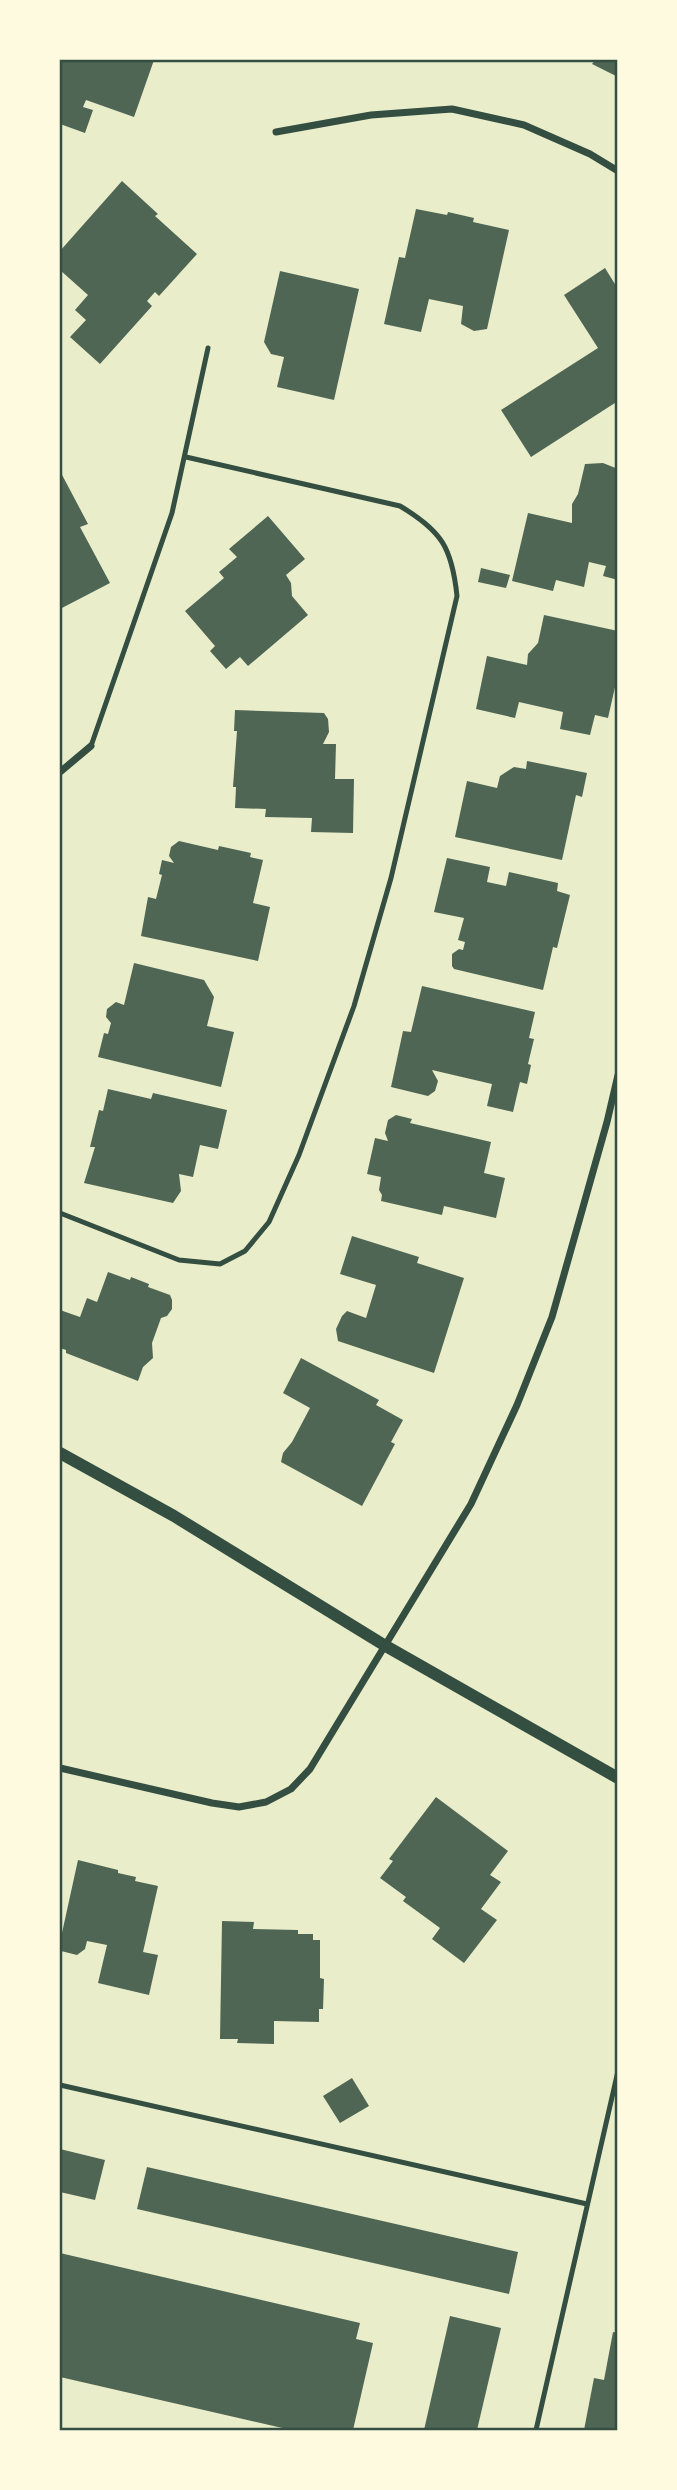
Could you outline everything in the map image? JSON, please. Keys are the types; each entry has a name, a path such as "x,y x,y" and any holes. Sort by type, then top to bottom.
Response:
{"street":[{"path":"276,132 372,115 452,109 524,125 590,154 618,171"},
{"path":"60,772 91,746"},
{"path":"60,1768 212,1804 239,1807 266,1802 291,1789 310,1769 471,1504 517,1405 552,1317 618,1075"},
{"path":"60,1453 174,1516 384,1645 617,1776"}],"lane":[{"path":"91,746 168,526 186,457 208,348"},
{"path":"60,1213 179,1260 220,1264 245,1251 269,1222 299,1155 354,1006 391,878 457,596 454,568 443,542 425,521 400,506 186,457"},
{"path":"536,2431 618,2071"},
{"path":"60,2085 587,2204"}],"building":[{"path":"60,60 154,60 134,117 86,100 83,107 93,110 85,133 60,124"},
{"path":"595,60 618,60 618,77 592,64"},
{"path":"122,181 197,254 159,296 155,292 147,301 152,306 100,364 70,337 86,320 75,310 88,295 60,270 60,251"},
{"path":"416,209 447,215 448,212 474,218 473,222 509,230 487,329 474,331 461,324 463,306 429,299 421,332 384,324 399,257 405,258"},
{"path":"605,268 618,289 618,401 531,457 501,410 598,348 564,295"},
{"path":"280,271 359,289 334,400 277,387 284,357 271,354 264,342"},
{"path":"603,463 618,469 618,580 603,576 606,566 589,562 584,587 556,580 553,591 512,581 528,513 572,523 572,504 578,494 585,464"},
{"path":"60,471 88,524 80,527 110,583 60,609"},
{"path":"268,516 305,559 286,575 291,583 292,596 308,615 248,666 240,657 226,669 210,651 215,646 185,611 224,578 219,572 237,557 229,549"},
{"path":"481,568 510,575 506,588 478,582"},
{"path":"544,615 618,631 618,674 608,718 595,715 590,735 560,729 563,712 519,702 515,718 476,709 487,656 527,665 528,654 538,643"},
{"path":"235,710 324,713 328,719 329,732 323,744 336,744 335,779 354,779 353,833 311,832 312,818 265,817 266,809 235,808"},
{"path":"527,761 587,773 582,797 576,795 562,860 455,837 467,781 497,788 500,776 514,767 526,769"},
{"path":"179,841 218,850 219,846 251,853 250,857 263,860 253,903 270,907 258,961 141,936 148,897 156,899 162,875 159,874 162,860 174,863 169,856 171,847"},
{"path":"447,858 490,867 487,882 506,886 509,872 558,883 557,891 570,895 557,948 553,947 543,990 454,969 452,954 459,949 463,950 465,942 458,940 464,918 434,912"},
{"path":"134,963 204,980 214,997 207,1026 234,1032 221,1087 98,1057 104,1033 108,1034 111,1023 106,1017 107,1009 116,1002 124,1005"},
{"path":"422,986 535,1012 529,1038 534,1039 527,1084 520,1082 513,1112 487,1106 492,1084 432,1070 438,1081 435,1091 428,1096 391,1087 403,1031 411,1032"},
{"path":"108,1089 151,1099 153,1093 227,1110 218,1149 200,1145 193,1177 179,1174 181,1191 173,1203 84,1183 95,1147 90,1147 99,1110 103,1111"},
{"path":"396,1115 412,1119 410,1123 491,1142 484,1173 505,1178 496,1218 444,1206 442,1215 381,1201 381,1177 367,1174 375,1138 388,1141 385,1133 388,1120"},
{"path":"352,1236 419,1257 417,1263 464,1278 434,1373 338,1341 336,1329 342,1316 347,1311 366,1318 376,1285 340,1274"},
{"path":"108,1272 149,1284 148,1287 170,1295 172,1300 172,1309 167,1316 161,1318 152,1343 153,1358 143,1367 138,1381 66,1353 66,1350 60,1348 60,1310 80,1317 87,1298 97,1302"},
{"path":"301,1358 379,1400 376,1405 403,1420 391,1442 395,1444 362,1506 281,1462 283,1453 310,1408 283,1393"},
{"path":"436,1797 508,1851 490,1875 501,1882 481,1909 497,1920 464,1963 432,1939 440,1928 403,1901 406,1897 380,1878 393,1861 389,1859"},
{"path":"78,1860 118,1870 118,1873 136,1877 135,1881 158,1886 143,1952 158,1955 149,1995 98,1983 107,1945 87,1941 85,1949 77,1955 61,1951 60,1942"},
{"path":"222,1921 254,1922 253,1929 298,1930 298,1934 313,1934 313,1940 320,1940 320,1978 324,1979 323,2009 319,2009 319,2022 274,2021 274,2044 237,2043 238,2039 220,2039"},
{"path":"352,2078 369,2106 340,2123 323,2096"},
{"path":"60,2149 105,2160 95,2200 60,2192"},
{"path":"147,2167 518,2252 509,2294 137,2209"},
{"path":"60,2253 360,2323 356,2339 373,2343 353,2430 291,2430 60,2377"},
{"path":"450,2316 501,2328 477,2430 424,2430"},
{"path":"613,2332 618,2333 618,2430 584,2430 594,2378 604,2380"}]}
